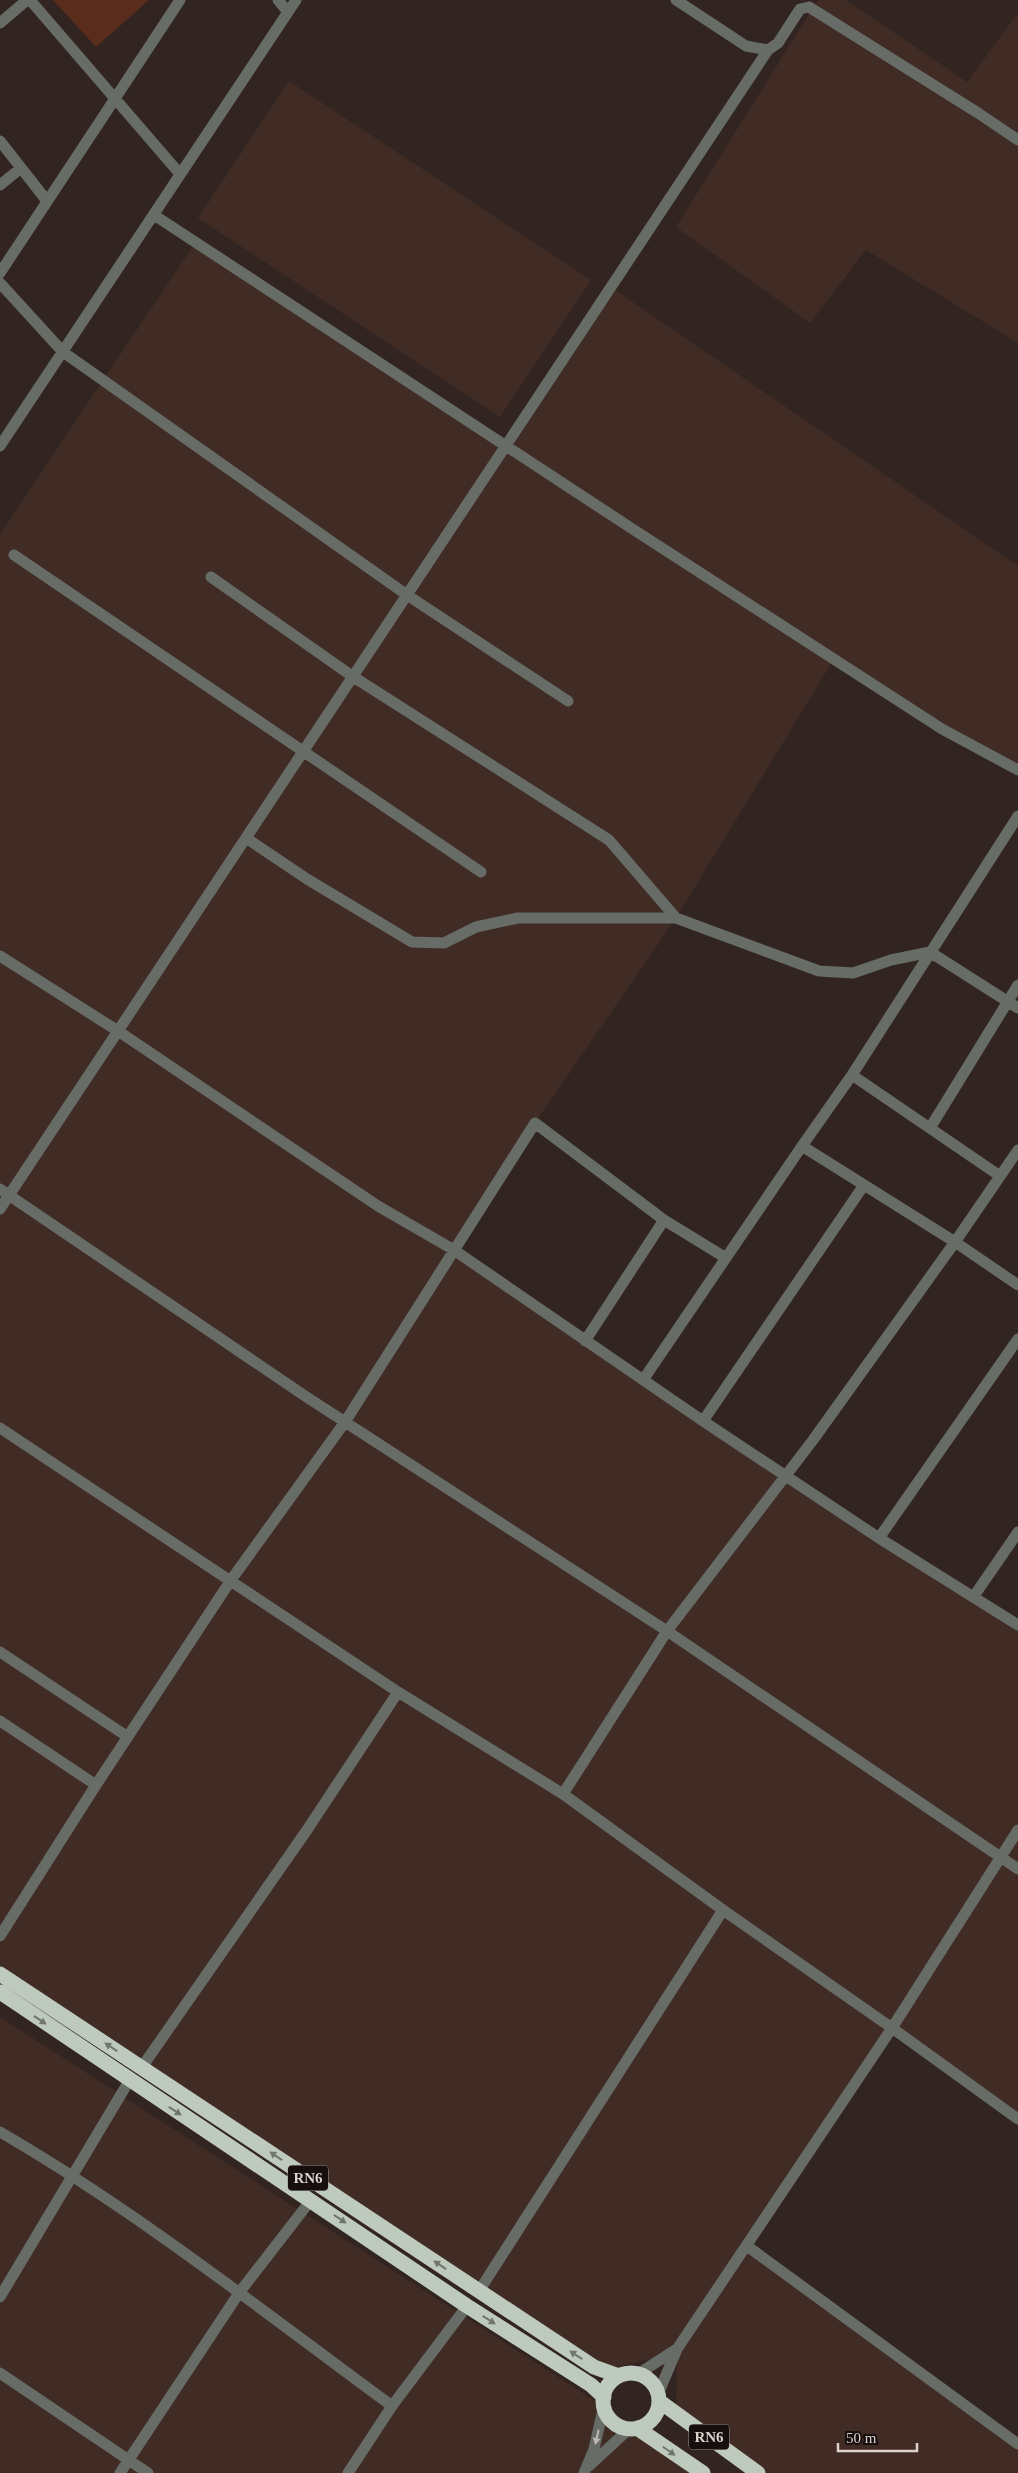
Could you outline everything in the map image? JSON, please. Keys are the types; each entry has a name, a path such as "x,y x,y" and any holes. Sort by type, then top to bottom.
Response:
{"highway":[{"name":"RN6","path":"0,1974 594,2367 619,2376"},
{"name":"RN6","path":"0,1992 129,2081 311,2200 467,2306 591,2385 604,2401"},
{"path":"638,2374 651,2381 659,2398 655,2416 651,2422 633,2429 615,2424 606,2412 604,2401 612,2381 619,2376 638,2374"},
{"name":"RN6","path":"659,2398 758,2473"},
{"name":"RN6","path":"633,2429 703,2473"}],"street":[{"path":"0,23 28,0 180,174"},
{"path":"0,273 180,0"},
{"path":"278,0 288,12"},
{"path":"0,446 296,0"},
{"path":"676,0 746,46 768,50"},
{"path":"0,1209 5,1192 118,1032 768,50 778,43 800,9 809,7 1018,140"},
{"path":"0,141 47,200"},
{"path":"0,185 21,168"},
{"path":"154,214 506,446 942,729 1018,770"},
{"path":"0,282 63,352 407,595 568,701"},
{"path":"14,555 302,753 481,872"},
{"path":"211,577 352,676 609,840 676,918"},
{"path":"643,1380 852,1075 1018,816"},
{"path":"246,838 307,879 412,942 444,943 476,927 518,918 676,918 819,971 853,973 891,960 930,952 1018,1008"},
{"path":"0,956 118,1032 378,1206 454,1250 703,1421 879,1538 1018,1624"},
{"path":"930,1128 1018,985"},
{"path":"852,1075 1000,1176"},
{"path":"0,1936 96,1785 231,1580 345,1422 535,1123 664,1220 726,1258"},
{"path":"802,1146 1018,1284"},
{"path":"563,1794 667,1631 786,1476 955,1242 1018,1150"},
{"path":"703,1421 864,1185"},
{"path":"5,1192 345,1422 667,1631 1018,1869"},
{"path":"585,1340 664,1220"},
{"path":"879,1538 1018,1339"},
{"path":"0,1428 398,1692 563,1794 1018,2119"},
{"path":"974,1596 1018,1532"},
{"path":"0,1652 128,1737"},
{"path":"142,2068 302,1838 398,1692"},
{"path":"0,1722 96,1785"},
{"path":"659,2398 677,2350 892,2028 1018,1830"},
{"path":"479,2291 723,1910"},
{"path":"0,2297 129,2081"},
{"path":"0,2132 72,2174 240,2293 392,2406"},
{"path":"120,2473 240,2293 311,2200"},
{"path":"747,2246 1018,2444"},
{"path":"348,2473 392,2406 467,2306"},
{"path":"638,2374 677,2350"},
{"path":"0,2373 148,2473"},
{"path":"586,2470 604,2401"},
{"path":"586,2470 633,2429"}],"shaded area":[{"path":"53,0 149,0 96,47"},
{"path":"818,0 846,0 967,82 1018,13 1018,343 866,250 810,323 676,227"},
{"path":"289,81 591,280 500,417 198,218"},
{"path":"195,243 506,445 611,287 1018,566 1018,770 834,659 676,918 535,1123 454,1250 1018,1625 1018,2119 892,2028 747,2246 1018,2444 1018,2473 753,2473 676,2422 677,2353 598,2371 0,1978 0,534"},
{"path":"0,2017 637,2428 699,2473 0,2473"}]}
